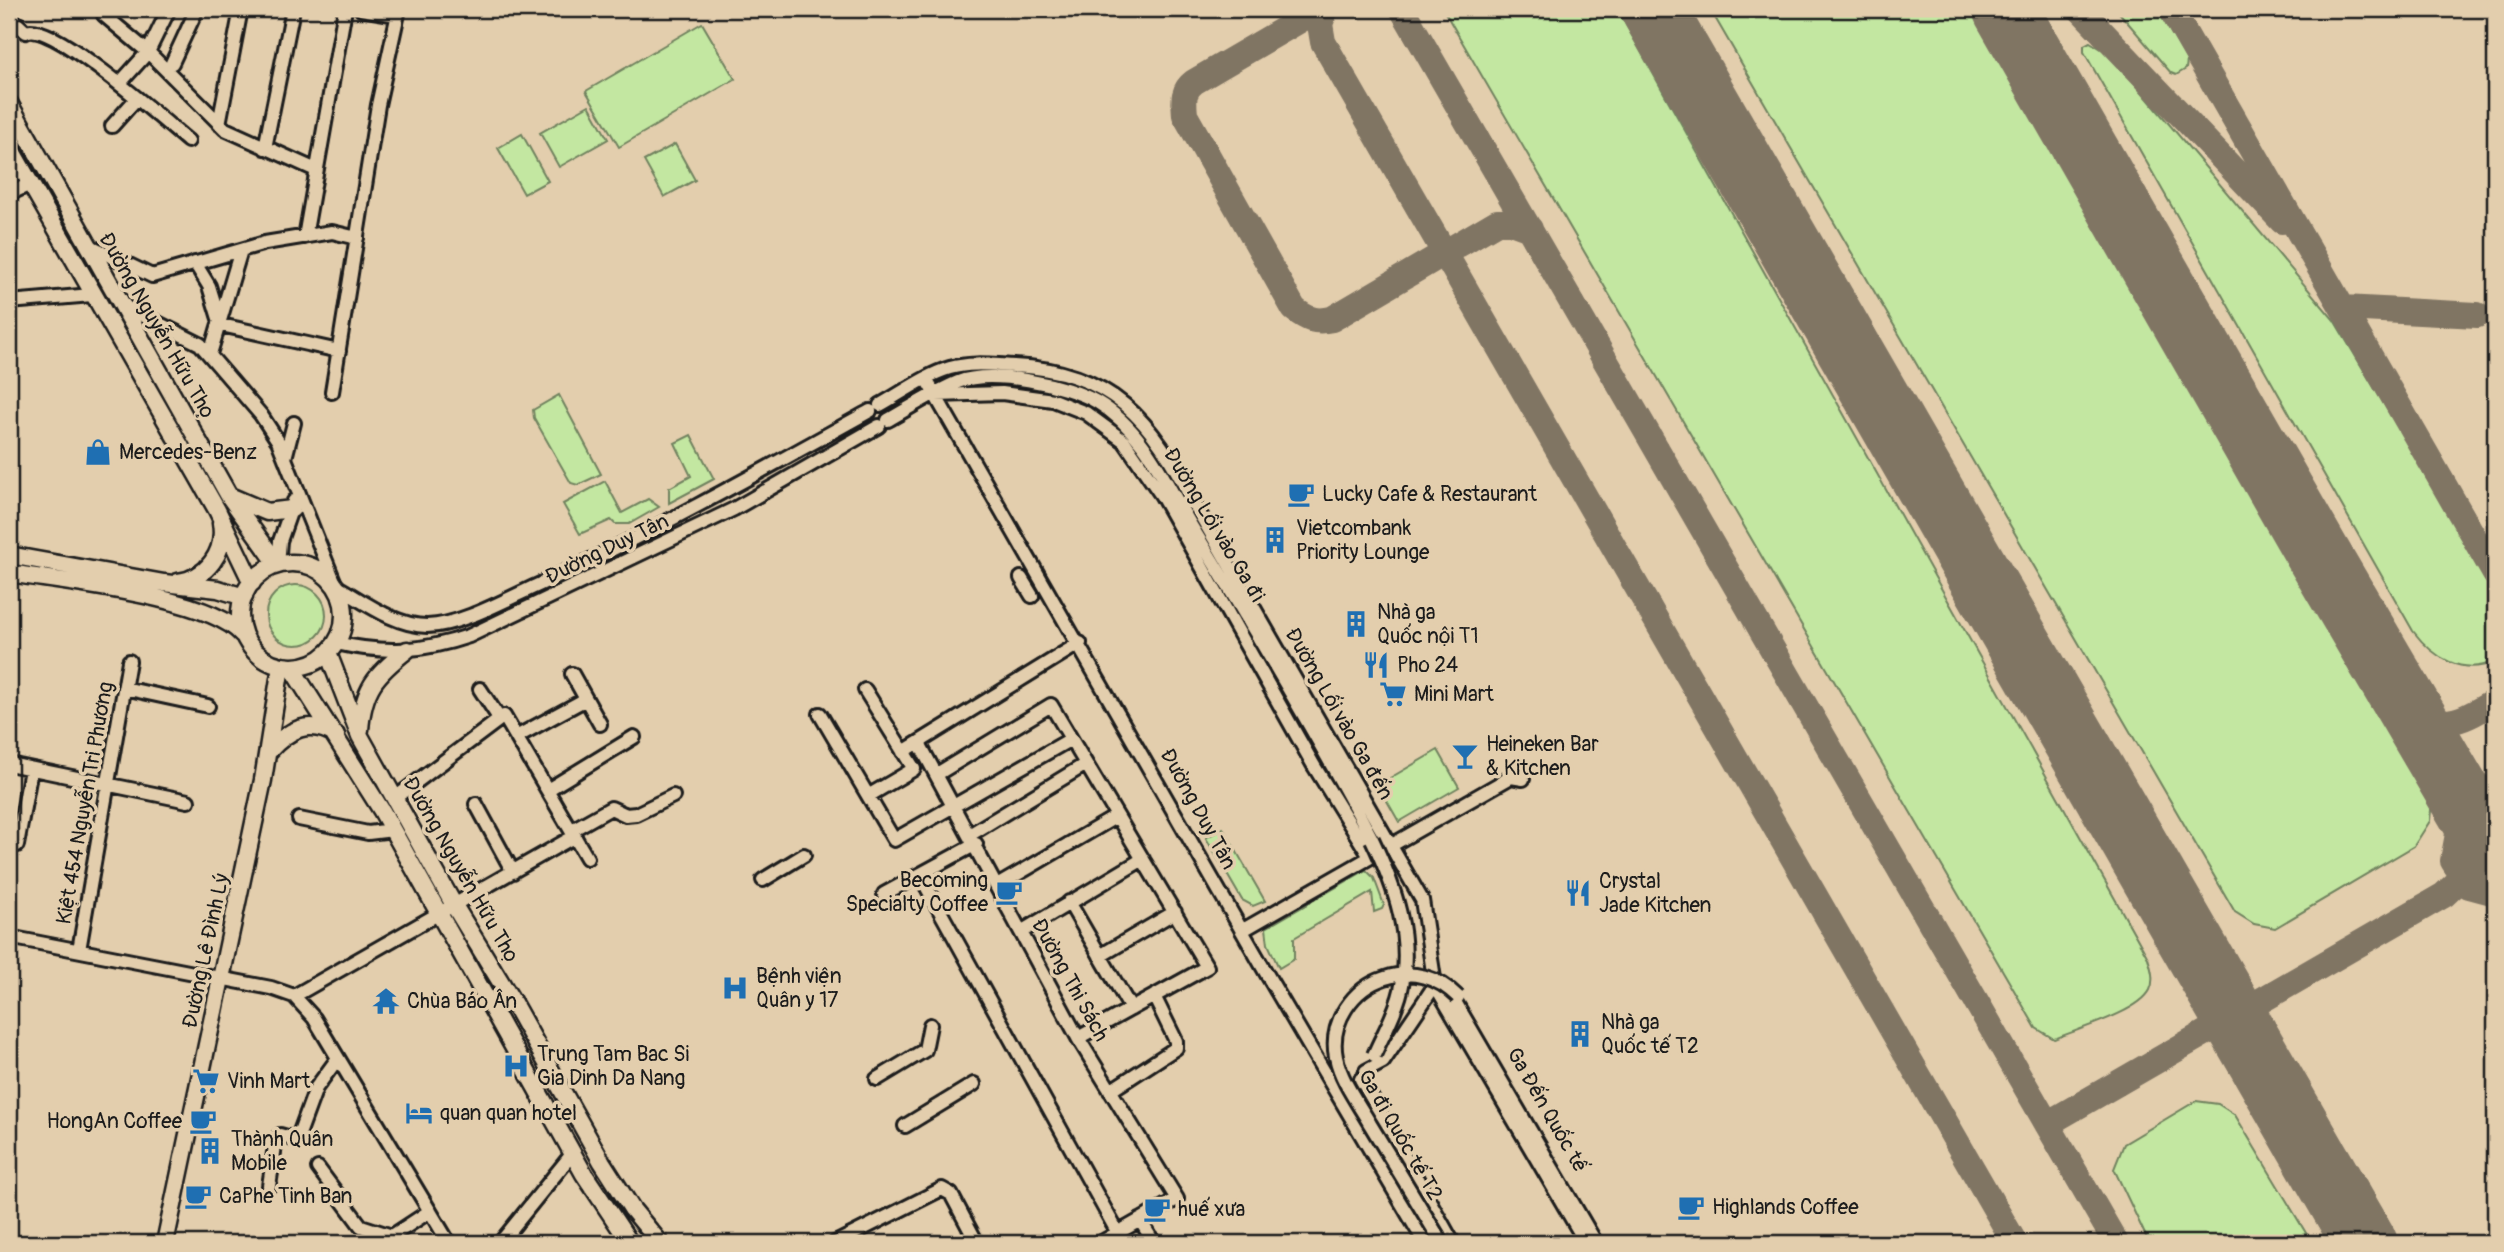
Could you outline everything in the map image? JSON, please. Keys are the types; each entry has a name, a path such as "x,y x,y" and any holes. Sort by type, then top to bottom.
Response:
{"main road":[{"name":"Đường Nguyễn Hữu Thọ","path":"9,103 229,496 278,565"},
{"name":"Đường Nguyễn Hữu Thọ","path":"9,146 217,510 248,590"},
{"path":"229,496 267,512 292,509"},
{"path":"164,583 195,578 214,561 222,537 217,510"},
{"path":"9,555 164,583 248,590"},
{"path":"9,573 189,606 229,621 250,645 269,661 286,666 304,666 332,648 344,621 341,597 336,586 315,568 303,564 278,565 248,590 241,621 250,645"},
{"name":"Đường Nguyễn Hữu Thọ","path":"332,648 360,736 602,1162 632,1209 660,1243"},
{"path":"360,736 366,693 377,677 407,650"},
{"name":"Đường Nguyễn Hữu Thọ","path":"286,666 336,735 393,830 439,915 490,1000 572,1154 630,1243"},
{"name":"Đường Lê Đình Lý","path":"165,1243 286,666"},
{"path":"269,751 292,730 310,726 324,727 336,735"}],"street":[{"path":"120,83 148,52 169,9"},
{"path":"172,63 197,9"},
{"path":"219,124 242,9"},
{"path":"265,148 293,9"},
{"path":"305,237 345,9"},
{"path":"361,9 391,14 398,10"},
{"path":"104,10 104,15 148,52 219,124 316,170"},
{"path":"332,392 378,105 398,10"},
{"path":"9,16 26,32 35,30 51,37 120,83 188,141"},
{"path":"112,126 136,98"},
{"path":"9,194 30,184"},
{"path":"87,244 152,276 241,250 332,232 357,239"},
{"path":"210,354 221,325 241,250"},
{"path":"195,263 209,286 221,325"},
{"path":"9,302 92,295"},
{"path":"120,303 177,330 210,354 261,415 285,458 336,586 405,623 426,626 426,650"},
{"path":"221,325 339,351"},
{"name":"Đường Lối vào Ga đến","path":"926,379 964,365 1041,368 1095,386 1114,396 1140,417 1174,463 1193,502 1422,900 1435,985 1586,1243"},
{"name":"Đường Duy Tân","path":"426,626 466,616 557,576 728,491 926,379 1425,1243"},
{"name":"Đường Lối vào Ga đi","path":"934,395 960,381 972,379 1038,382 1095,401 1139,440 1217,566 1372,839 1399,905 1404,950 1401,992 1364,1075"},
{"path":"934,395 1002,393 1053,400 1086,413 1124,441 1148,473 1369,855"},
{"name":"Đường Duy Tân","path":"332,648 426,650 494,626 734,509 934,395"},
{"path":"285,458 294,422"},
{"path":"803,449 811,464"},
{"path":"278,565 280,541 297,491"},
{"path":"1021,578 1031,596"},
{"path":"903,752 1080,643"},
{"name":"Kiệt 454 Nguyễn Tri Phương","path":"79,950 129,661"},
{"path":"572,674 600,724"},
{"path":"124,688 208,706"},
{"path":"480,689 499,718"},
{"path":"865,690 914,769 868,796"},
{"path":"518,736 586,699"},
{"path":"937,774 1051,705 1207,967 1078,1038"},
{"path":"820,714 894,840 1071,739"},
{"path":"395,798 499,718 508,719 587,858"},
{"path":"549,789 634,737"},
{"name":"Đường Thi Sách","path":"919,743 974,839 1078,1038 1177,1199 1140,1220"},
{"path":"9,764 188,801"},
{"path":"884,894 920,875 1086,764"},
{"path":"17,845 31,769"},
{"path":"1243,930 1369,855 1511,777 1523,779"},
{"path":"294,996 455,907 611,808 626,815 636,814 673,796"},
{"path":"476,804 513,872"},
{"path":"997,886 1117,816"},
{"name":"Đường Nguyễn Hữu Thọ","path":"299,819 368,833 393,830"},
{"path":"763,880 804,855"},
{"path":"1021,932 1143,859"},
{"path":"920,875 1118,1233"},
{"path":"1069,902 1131,1009"},
{"path":"1100,956 1175,912"},
{"path":"9,937 271,988 294,996 314,1018 449,1243"},
{"name":"Ga đi Quốc tế T2","path":"1441,1243 1351,1092 1336,1057 1335,1041 1342,1014 1353,997 1382,978 1399,974 1426,977 1440,982 1458,997"},
{"path":"1337,1092 1383,1062 1435,985 1454,1000 1596,1243"},
{"path":"1111,1091 1176,1048 1176,1041 1154,996"},
{"name":"Ga Đến Quốc tế","path":"1458,997 1602,1243"},
{"path":"877,1079 925,1050 930,1025"},
{"path":"269,1186 276,1139 281,1135 294,1139 298,1137 316,1088 338,1058"},
{"path":"1364,1075 1453,1243"},
{"path":"905,1126 974,1084"},
{"path":"500,1243 572,1154"},
{"path":"318,1168 361,1226 392,1236 430,1211"},
{"path":"835,1243 942,1189 951,1194 977,1243"},
{"path":"1100,1243 1140,1220 1154,1243"}],"green space":[{"path":"1443,9 1617,9 2148,958 2152,974 2150,990 2134,1006 2054,1039 2036,1028"},
{"path":"1710,9 1983,9 2433,788 2430,821 2414,846 2275,928 2254,924 2235,912"},
{"path":"2116,9 2157,9 2187,60 2186,69 2176,75 2171,73"},
{"path":"702,23 735,79 619,147 586,91"},
{"path":"2090,42 2111,55 2334,320 2495,591 2495,661 2471,667 2449,662 2430,649 2413,631 2084,52 2084,45"},
{"path":"589,105 608,139 559,167 540,133"},
{"path":"522,134 548,181 524,194 498,148"},
{"path":"675,144 695,180 664,197 644,161"},
{"path":"559,395 601,474 578,485 571,483 534,418 533,410"},
{"path":"691,435 714,479 669,503 669,488 691,476 675,443"},
{"path":"605,481 622,513 648,499 659,507 629,524 615,524 611,520 580,534 563,504"},
{"path":"296,585 313,590 321,598 326,615 321,632 313,640 296,645 279,640 271,632 266,615 271,598 279,590"},
{"path":"1438,750 1459,787 1399,822 1378,785"},
{"path":"1223,828 1265,901 1253,906 1242,900 1206,838"},
{"path":"1366,870 1374,878 1384,905 1382,909 1374,912 1372,892 1294,938 1294,959 1279,968 1268,944 1266,928"},
{"path":"2196,1101 2218,1104 2235,1115 2312,1243 2149,1243 2114,1169 2124,1144"}],"taxiway":[{"path":"1319,9 1194,82 1187,89 1184,101 1185,115 1294,309 1311,319 1332,319 1497,222 1511,222 1530,229"},
{"path":"1326,9 1320,24 1323,42 2015,1243"},
{"path":"1402,9 2116,1243"},
{"path":"2080,9 2282,221"},
{"path":"2171,9 2495,574"},
{"path":"2344,308 2477,315"},
{"path":"2413,715 2447,722 2475,713 2495,701"},
{"path":"2433,748 2495,799"},
{"path":"2464,802 2453,861 2469,886 2495,893"},
{"path":"2047,1124 2444,895 2462,878"},
{"path":"2353,1222 2370,1243"}],"runway":[{"path":"1653,9 2365,1243"},
{"path":"2005,9 2319,556 2495,855"}],"place":[{"name":"Mercedes-Benz","path":"98,452"},
{"name":"Lucky Cafe & Restaurant","path":"1301,494"},
{"name":"Vietcombank Priority Lounge","path":"1275,540"},
{"name":"Nhà ga Quốc nội T1","path":"1356,624"},
{"name":"Pho 24","path":"1376,665"},
{"name":"Mini Mart","path":"1393,694"},
{"name":"Heineken Bar & Kitchen","path":"1465,756"},
{"name":"Becoming Specialty Coffee","path":"1009,892"},
{"name":"Crystal Jade Kitchen","path":"1578,893"},
{"name":"Bệnh viện Quân y 17","path":"735,988"},
{"name":"Chùa Báo Ân","path":"386,1001"},
{"name":"Nhà ga Quốc tế T2","path":"1580,1034"},
{"name":"Trung Tam Bac Si Gia Dinh Da Nang","path":"516,1066"},
{"name":"Vinh Mart","path":"206,1081"},
{"name":"quan quan hotel","path":"419,1113"},
{"name":"HongAn Coffee","path":"203,1121"},
{"name":"Thành Quân Mobile","path":"210,1151"},
{"name":"CaPhe Tinh Ban","path":"198,1196"},
{"name":"Highlands Coffee","path":"1691,1207"},
{"name":"huế xưa","path":"1157,1209"}]}
